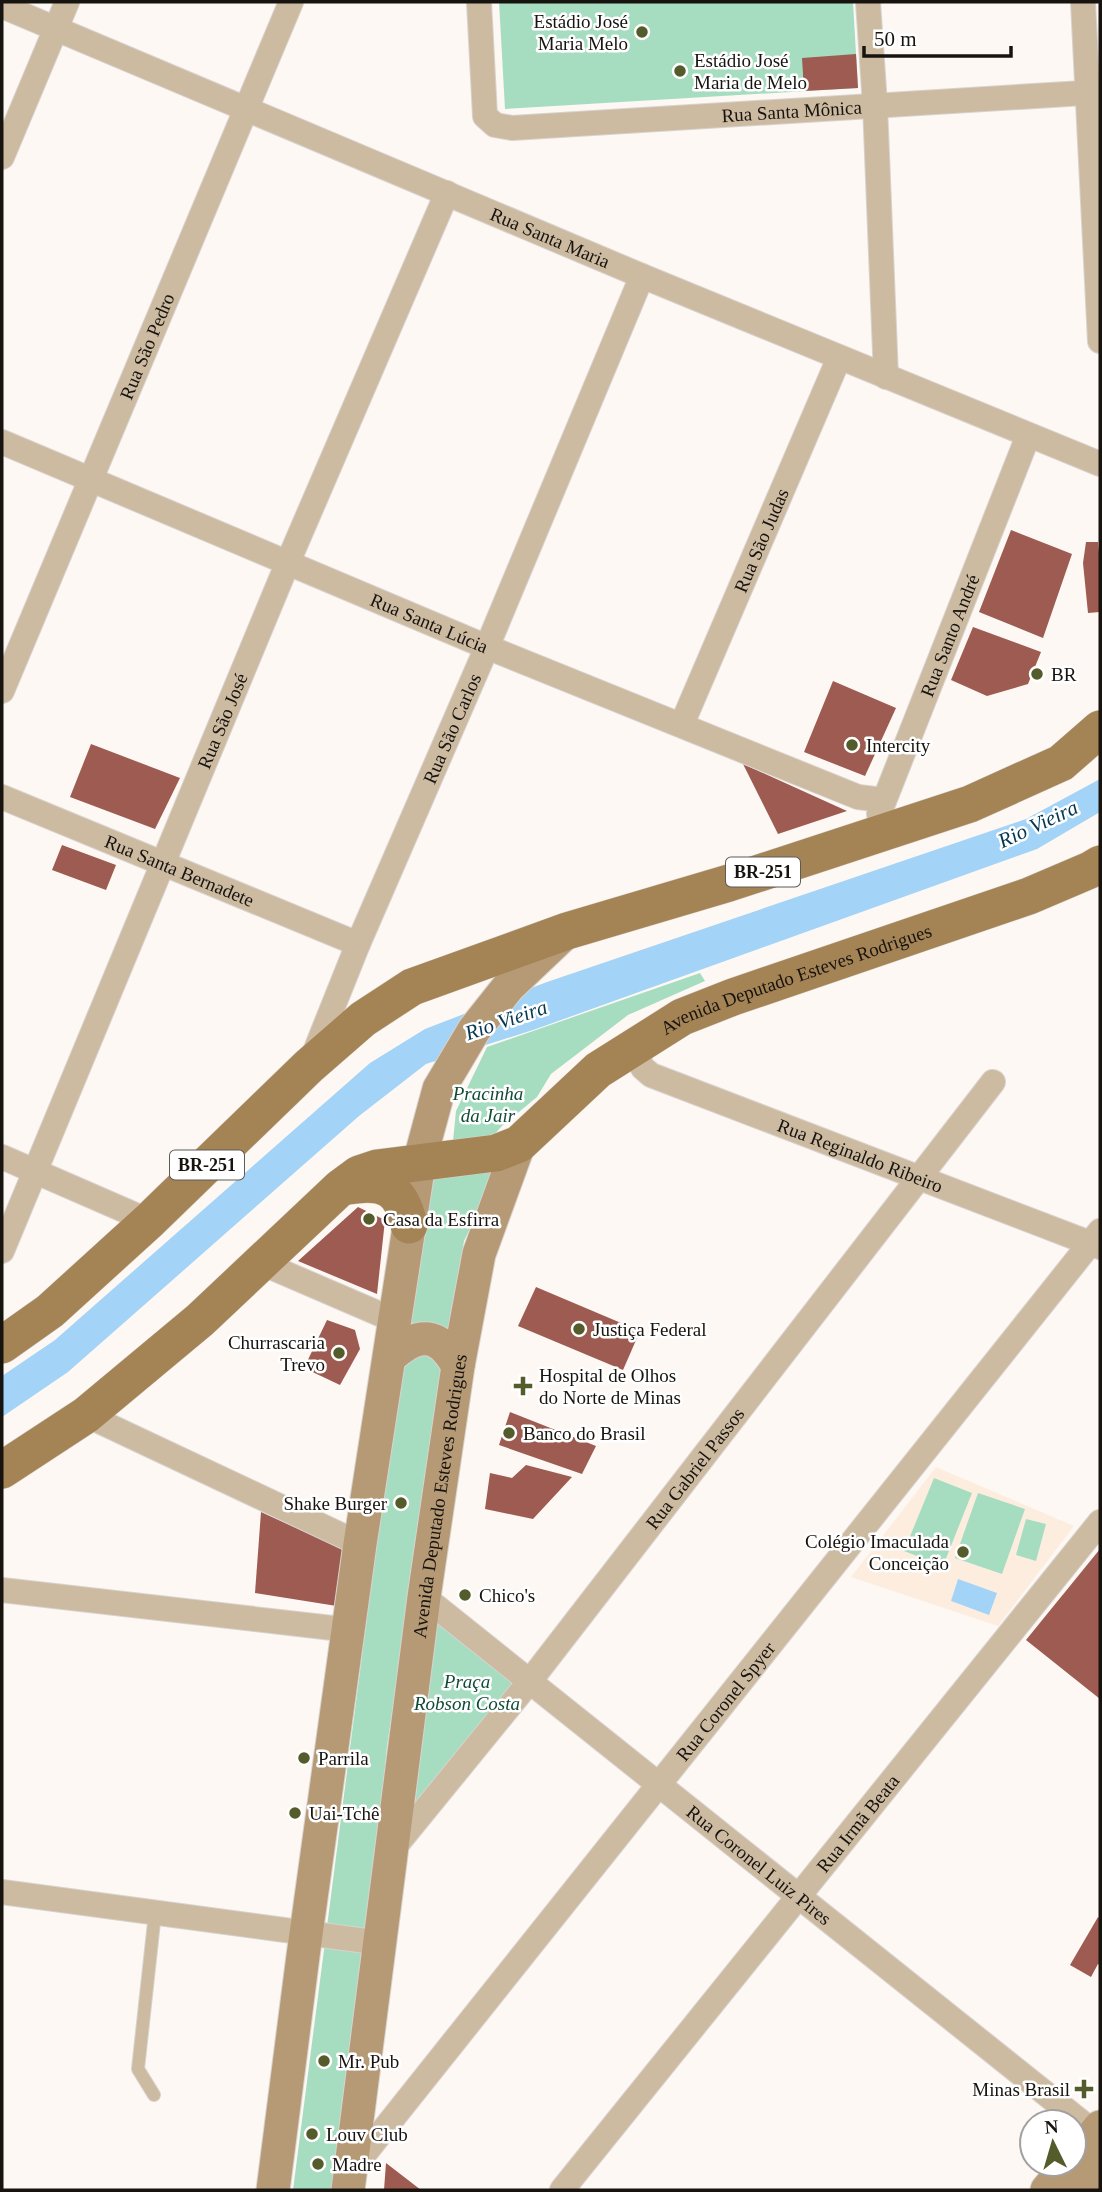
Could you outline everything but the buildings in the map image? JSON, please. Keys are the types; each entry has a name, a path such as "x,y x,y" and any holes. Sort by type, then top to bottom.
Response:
{"main road":[{"name":"BR-251","path":"2,1345 50,1311 149,1221 309,1066 363,1019 412,987 567,932 729,883 970,804 1061,763 1100,729"},
{"name":"Avenida Deputado Esteves Rodrigues","path":"2,1470 86,1415 200,1320 340,1188 368,1170 496,1153 519,1144 598,1070 682,1017 1029,896 1100,864"},
{"path":"340,1188 366,1183 394,1191 405,1206 409,1225"}],"street":[{"path":"2,157 67,2"},
{"name":"Rua São Pedro","path":"2,691 291,2"},
{"name":"Rua Santa Mônica","path":"479,2 485,116 495,125 512,128 1094,92"},
{"path":"868,2 886,377"},
{"path":"1083,2 1094,92 1100,341"},
{"name":"Rua Santa Maria","path":"2,6 642,276 1100,464"},
{"name":"Rua São José","path":"2,1251 288,562 447,193"},
{"name":"Rua São Carlos","path":"309,1066 358,944 487,647 642,276"},
{"name":"Rua São Judas","path":"682,724 839,358"},
{"name":"Rua Santo André","path":"874,835 883,800 1028,436"},
{"name":"Rua Santa Lúcia","path":"2,442 487,647 858,797 883,800"},
{"name":"Rua Santa Bernadete","path":"2,797 358,944"},
{"path":"858,797 874,835"},
{"path":"273,2190 305,1934 360,1544 419,1163 439,1089 474,1030 509,986 567,932"},
{"name":"Rua Reginaldo Ribeiro","path":"631,1047 643,1068 652,1074 917,1178 1097,1240"},
{"name":"Rua Gabriel Passos","path":"393,1849 530,1681 993,1083"},
{"name":"Avenida Deputado Esteves Rodrigues","path":"349,2181 424,1597 458,1366 479,1254 519,1144"},
{"path":"2,1157 149,1221"},
{"name":"Rua Coronel Spyer","path":"349,2181 658,1786 1097,1240"},
{"path":"259,1262 396,1321"},
{"path":"391,1356 406,1343 430,1339 449,1350 458,1366"},
{"path":"86,1415 360,1544"},
{"name":"Rua Irmã Beata","path":"562,2190 1100,1522"},
{"path":"2,1590 349,1630"},
{"name":"Rua Coronel Luiz Pires","path":"424,1597 658,1786 1099,2133"},
{"path":"2,1892 381,1943"},
{"path":"1084,2190 1100,2171"}],"lane":[{"path":"154,2095 138,2069 155,1913"}],"shaded area":[{"name":"Colégio Imaculada Conceição","path":"936,1467 1074,1526 998,1626 851,1577"}],"green space":[{"name":"Estádio José Maria de Melo","path":"499,2 853,2 858,88 505,109"},
{"name":"Pracinha da Jair","path":"700,973 705,981 628,1015 551,1074 537,1097 502,1126 484,1146 453,1141 456,1111 487,1047"},
{"path":"505,1156 464,1241 387,1746 371,1920 339,2190 293,2190 396,1392 430,1171"},
{"path":"934,1478 972,1493 943,1566 904,1551"},
{"path":"978,1493 1025,1509 1002,1574 955,1558"},
{"path":"1026,1519 1046,1524 1036,1561 1016,1555"},
{"name":"Praça Robson Costa","path":"437,1617 523,1685 414,1812"}],"water":[{"name":"Rio Vieira","path":"1100,779 1100,812 1037,849 536,1029 426,1064 359,1116 68,1372 2,1417 2,1376 55,1340 370,1063 425,1029 547,982 1026,819"},
{"path":"958,1579 997,1593 989,1615 951,1601"}],"place":[{"name":"Estádio José Maria Melo","path":"642,32"},
{"name":"Estádio José Maria de Melo","path":"680,71"},
{"name":"BR","path":"1037,674"},
{"name":"Intercity","path":"852,745"},
{"name":"Casa da Esfirra","path":"369,1219"},
{"name":"Justiça Federal","path":"579,1329"},
{"name":"Churrascaria Trevo","path":"339,1353"},
{"name":"Hospital de Olhos do Norte de Minas","path":"523,1386"},
{"name":"Banco do Brasil","path":"509,1433"},
{"name":"Shake Burger","path":"401,1503"},
{"name":"Colégio Imaculada Conceição","path":"963,1552"},
{"name":"Chico's","path":"465,1595"},
{"name":"Parrila","path":"304,1758"},
{"name":"Uai-Tchê","path":"295,1813"},
{"name":"Mr. Pub","path":"324,2061"},
{"name":"Minas Brasil","path":"1084,2089"},
{"name":"Louv Club","path":"312,2134"},
{"name":"Madre","path":"318,2164"}]}
